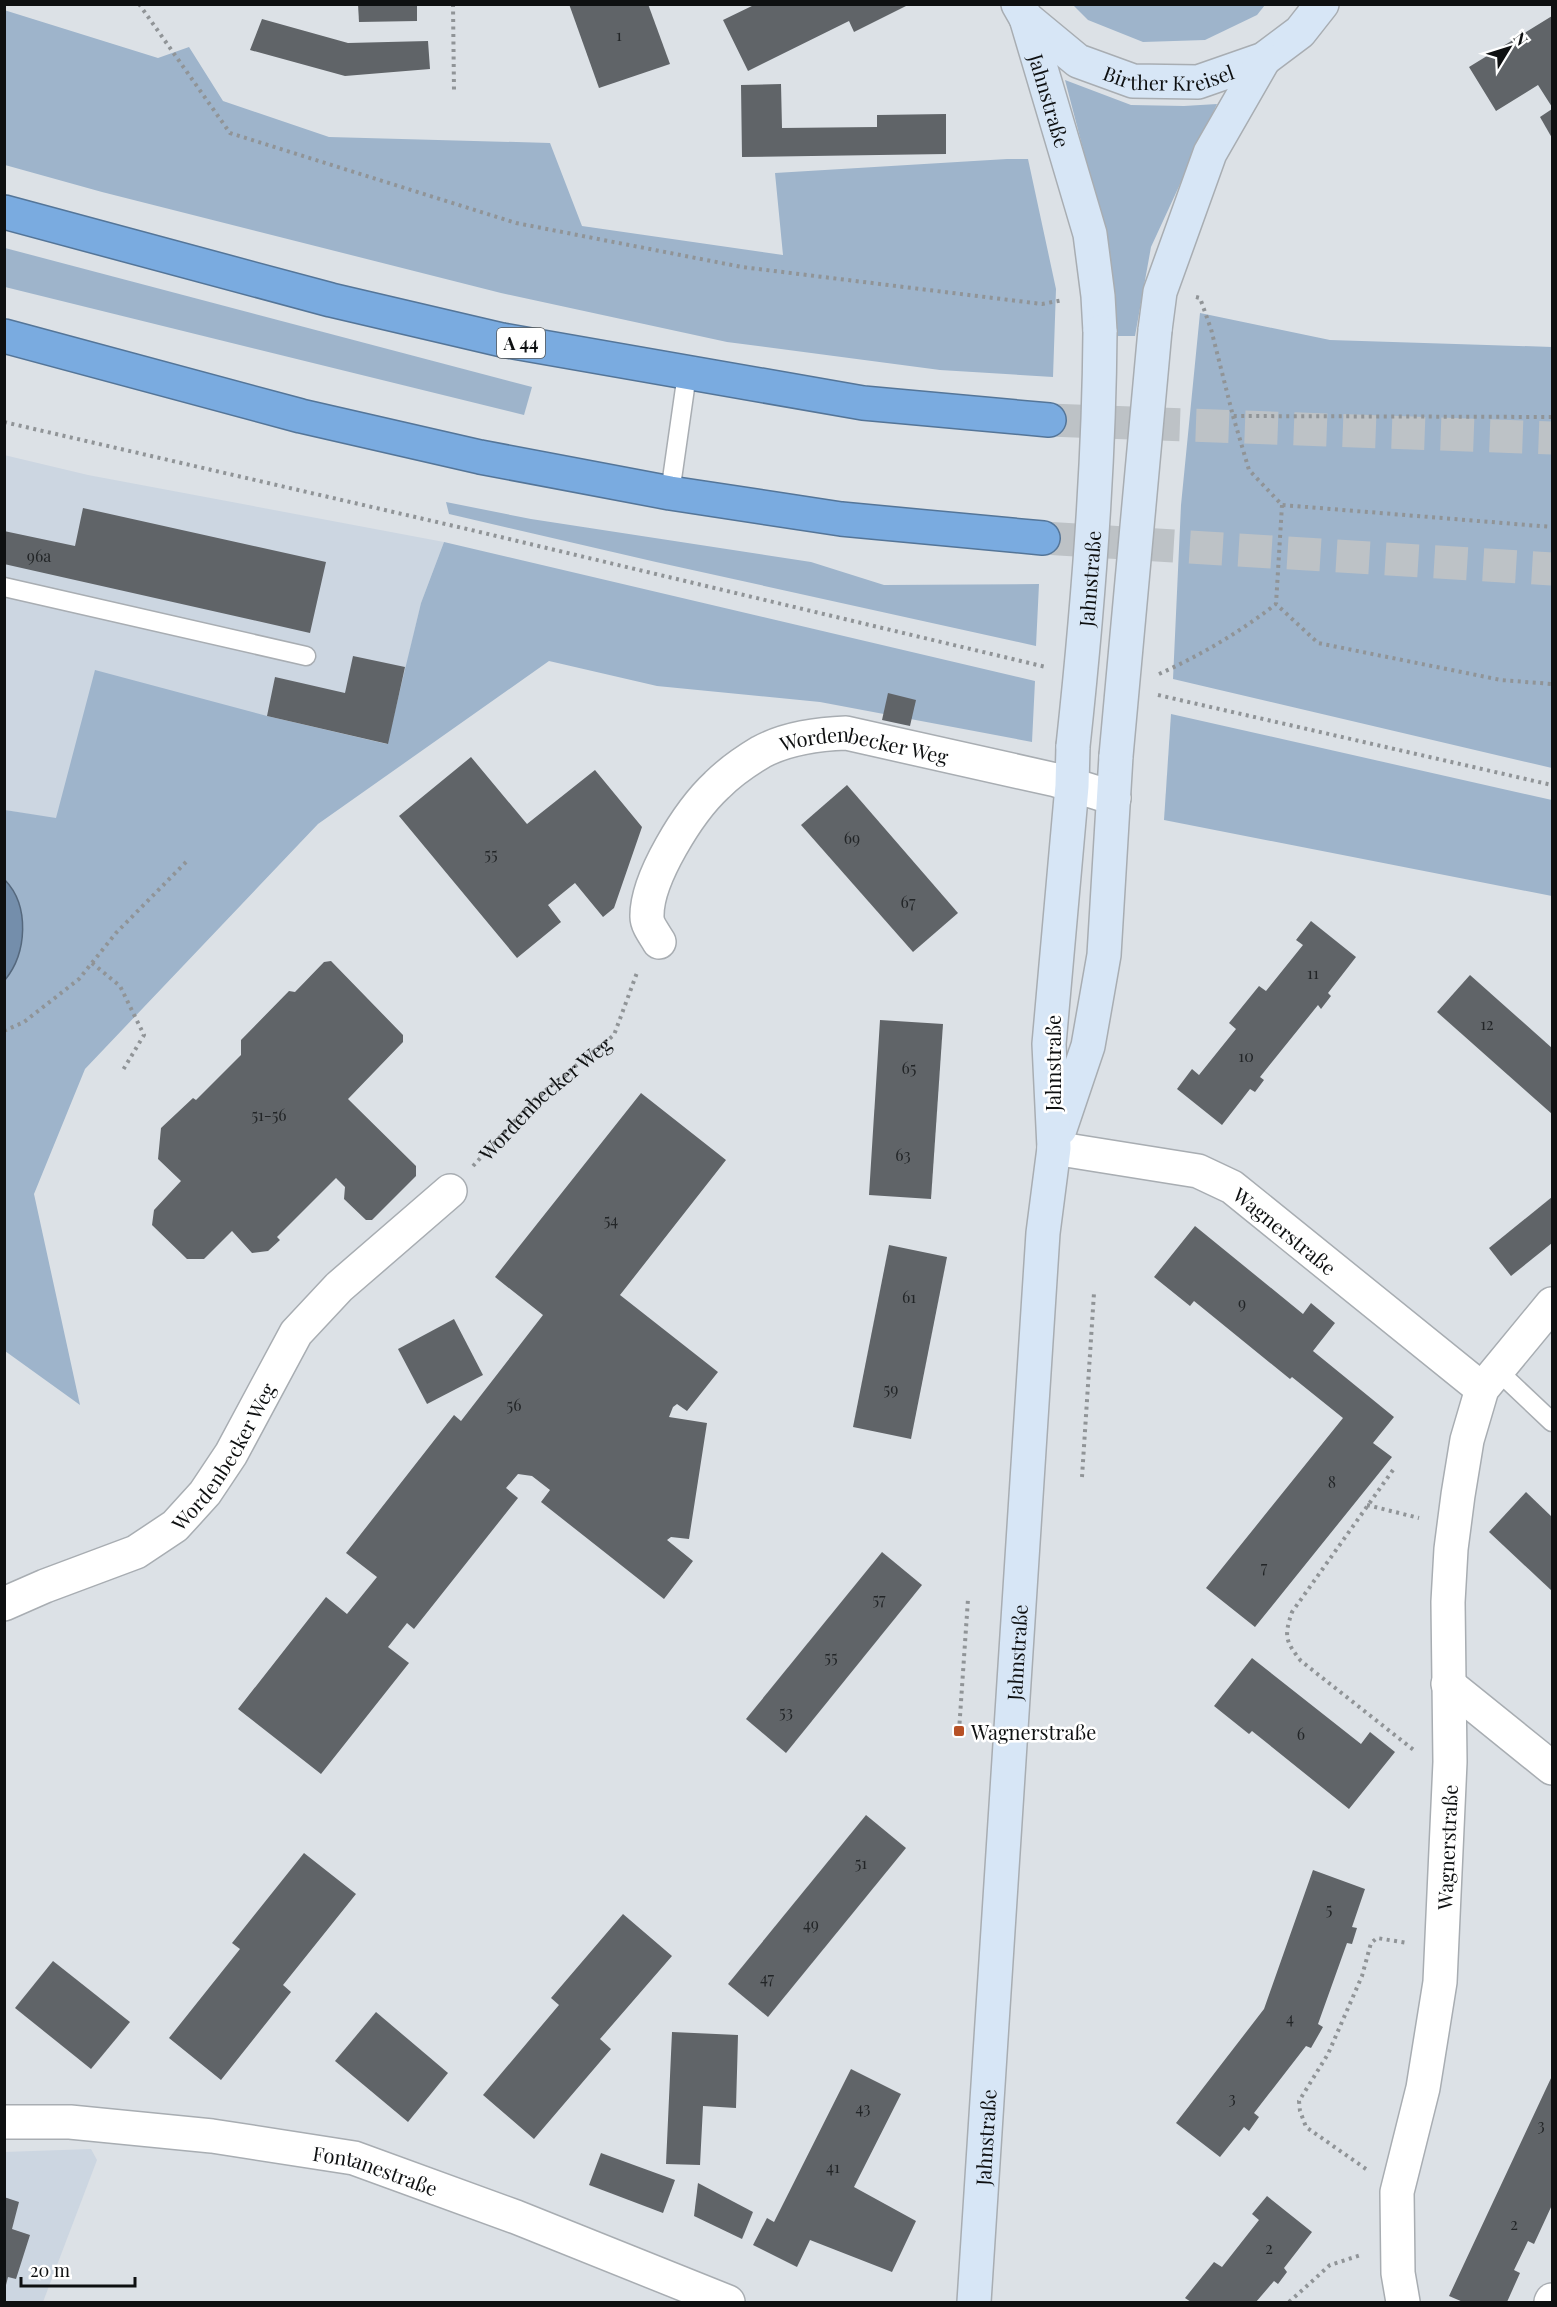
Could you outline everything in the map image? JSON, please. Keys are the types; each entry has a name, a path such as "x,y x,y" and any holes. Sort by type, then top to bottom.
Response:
{"highway":[{"name":"A 44","path":"4,212 331,300 502,340 863,403 1049,420"},
{"path":"4,336 301,416 480,457 670,493 841,519 1043,538"}],"street":[{"name":"Birther Kreisel","path":"1022,11 1078,60 1133,81 1198,82 1264,59 1300,32 1322,4"},
{"name":"Jahnstraße","path":"974,2302 1043,1233 1054,1148 1049,1044 1072,786 1073,746 1086,625 1099,429 1100,332 1090,234 1022,11"},
{"name":"Jahnstraße","path":"1054,1148 1088,1046 1104,955 1116,756 1160,292 1210,153 1264,59"},
{"name":"Wordenbecker Weg","path":"659,942 647,919 653,886 665,856 680,831 716,785 762,752 789,741 816,734 846,733 1056,780 1114,798"},
{"name":"Wagnerstraße","path":"1054,1148 1198,1171 1232,1186 1490,1380"},
{"name":"Wordenbecker Weg","path":"4,1604 136,1552 175,1526 205,1493 231,1454 296,1333 339,1287 450,1191"},
{"name":"Wagnerstraße","path":"1403,2302 1398,2273 1397,2192 1423,2088 1440,1982 1449,1795 1448,1684 1451,1549 1467,1440 1490,1380 1552,1304"},
{"path":"1448,1684 1552,1768"},
{"name":"Fontanestraße","path":"4,2122 70,2122 212,2136 354,2158 516,2217 728,2302"}],"lane":[{"path":"670,493 687,374"},
{"path":"4,587 306,656"},
{"name":"Wagnerstraße","path":"1490,1380 1552,1422"}],"path":[{"path":"139,4 230,133 516,224 742,267 1042,304 1067,300"},
{"path":"453,4 454,91"},
{"path":"1189,297 1200,298 1211,329 1233,416 1250,470 1282,505 1552,527"},
{"path":"1233,416 1552,417"},
{"path":"4,422 467,529 1053,669"},
{"path":"1156,684 1158,675 1205,653 1221,640 1249,625 1276,604 1282,505"},
{"path":"1276,604 1317,643 1501,680 1552,684"},
{"path":"1154,693 1552,785"},
{"path":"4,1031 24,1022 79,979 117,933 188,860"},
{"name":"Wordenbecker Weg","path":"450,1191 536,1098 614,1035 640,965 659,942"},
{"path":"92,963 120,986 144,1035 123,1070"},
{"path":"1082,1477 1094,1293"},
{"path":"1393,1470 1292,1612 1286,1629 1288,1644 1301,1661 1420,1755"},
{"path":"1367,1505 1422,1519"},
{"path":"959,1731 968,1599"},
{"path":"1372,2173 1306,2127 1299,2101 1328,2054 1362,1976 1371,1943 1377,1938 1416,1944"},
{"path":"1289,2302 1330,2265 1367,2253"}],"shaded area":[{"path":"1073,5 1265,5 1257,15 1205,40 1143,42 1088,20"},
{"path":"4,10 158,58 189,47 223,101 329,137 550,143 582,226 783,255 775,173 1028,159 1056,289 1053,377 940,370 727,342 501,293 102,192 5,165"},
{"path":"1065,80 1131,105 1217,104 1151,247 1135,336 1117,336 1105,233"},
{"path":"5,248 532,387 524,415 5,287"},
{"path":"1200,313 1330,340 1552,347 1552,768 1173,679 1181,505"},
{"path":"4,455 88,475 444,542 421,603 388,744 267,716 56,819 5,810"},
{"path":"446,502 531,519 811,562 884,585 1039,584 1036,646 449,514"},
{"path":"444,542 1035,681 1032,742 820,702 657,686 549,661 318,824 85,1069 34,1194 80,1405 5,1351 5,810 56,818 95,670 267,716 387,744 421,603"},
{"path":"1171,714 1552,800 1552,896 1164,820"},
{"path":"5,880 19,903 23,930 18,957 5,980"},
{"path":"91,2149 97,2160 43,2302 5,2302 4,2152"}],"building":[{"path":"358,4 417,4 417,21 359,22"},
{"path":"569,4 648,4 670,64 599,88"},
{"path":"756,4 910,4 854,32 849,21 748,71 723,20"},
{"path":"1552,16 1552,107 1538,85 1496,111 1469,67"},
{"path":"262,19 348,43 428,41 430,69 345,76 250,50"},
{"path":"781,84 782,128 877,127 877,115 946,114 946,154 742,157 741,85"},
{"path":"1552,109 1552,138 1540,117"},
{"path":"83,508 326,562 310,633 4,564 4,531 75,546"},
{"path":"353,656 405,667 388,744 267,716 275,677 345,693"},
{"path":"888,693 916,700 910,726 882,720"},
{"path":"471,757 527,824 595,770 642,827 614,908 603,917 575,883 548,905 561,922 517,958 399,816"},
{"path":"847,785 958,913 913,952 801,825"},
{"path":"1311,921 1356,957 1328,993 1331,996 1321,1009 1318,1005 1260,1077 1264,1080 1255,1092 1250,1089 1222,1125 1177,1089 1192,1069 1199,1075 1236,1029 1229,1023 1259,986 1266,991 1303,945 1296,940"},
{"path":"331,961 403,1035 403,1042 348,1099 416,1166 416,1176 372,1220 366,1220 344,1199 345,1187 336,1178 277,1237 280,1240 268,1251 252,1253 232,1231 204,1259 187,1259 152,1225 154,1210 181,1181 158,1159 161,1128 193,1098 196,1100 241,1055 241,1040 289,991 295,992 324,962"},
{"path":"1470,975 1552,1048 1552,1114 1437,1012"},
{"path":"880,1020 943,1024 931,1199 869,1195"},
{"path":"641,1093 726,1160 620,1295 718,1372 687,1411 677,1404 673,1407 669,1417 707,1423 689,1539 671,1537 667,1540 693,1561 664,1599 541,1502 550,1490 532,1476 518,1474 506,1488 518,1498 414,1629 407,1623 388,1647 409,1663 321,1774 238,1709 326,1597 347,1614 377,1577 346,1553 454,1415 461,1421 543,1315 495,1277"},
{"path":"1552,1197 1552,1243 1511,1276 1489,1248"},
{"path":"1195,1226 1303,1314 1311,1303 1335,1323 1313,1351 1394,1417 1373,1443 1392,1457 1255,1627 1206,1588 1343,1418 1292,1377 1290,1379 1194,1301 1190,1306 1154,1277"},
{"path":"889,1245 947,1257 911,1439 853,1427"},
{"path":"454,1319 483,1375 427,1404 398,1349"},
{"path":"1526,1492 1552,1517 1552,1591 1489,1532"},
{"path":"882,1552 922,1585 786,1753 746,1719"},
{"path":"1252,1658 1361,1744 1370,1732 1395,1752 1349,1809 1252,1731 1249,1734 1214,1706"},
{"path":"866,1815 906,1848 768,2017 728,1984"},
{"path":"304,1853 356,1894 283,1985 291,1992 221,2080 169,2038 240,1949 232,1943"},
{"path":"1313,1870 1365,1889 1352,1927 1357,1928 1352,1944 1347,1943 1318,2024 1323,2027 1311,2048 1306,2046 1254,2113 1259,2117 1249,2131 1244,2127 1220,2157 1176,2123 1264,2009"},
{"path":"623,1914 672,1956 600,2039 611,2049 534,2139 483,2095 559,2005 551,1998"},
{"path":"53,1961 130,2022 91,2069 15,2008"},
{"path":"376,2012 448,2073 408,2122 335,2061"},
{"path":"672,2032 738,2035 736,2108 703,2106 700,2165 666,2164"},
{"path":"851,2069 901,2094 854,2187 916,2221 892,2272 810,2240 797,2267 753,2245 767,2218 774,2222"},
{"path":"1552,2076 1552,2205 1534,2244 1528,2241 1514,2270 1520,2273 1507,2302 1463,2302 1449,2296"},
{"path":"601,2153 675,2180 663,2213 589,2185"},
{"path":"698,2183 753,2212 742,2239 694,2216"},
{"path":"1267,2196 1312,2232 1284,2268 1287,2272 1278,2284 1274,2281 1256,2302 1191,2302 1185,2298 1214,2262 1222,2267 1259,2220 1252,2214"},
{"path":"4,2197 19,2202 12,2229 30,2235 16,2279 8,2277 5,2289"}],"tunnel":[{"path":"1049,420 1552,438"},
{"path":"1043,538 1552,569"}],"place":[{"name":"Wagnerstraße","path":"959,1731"}]}
